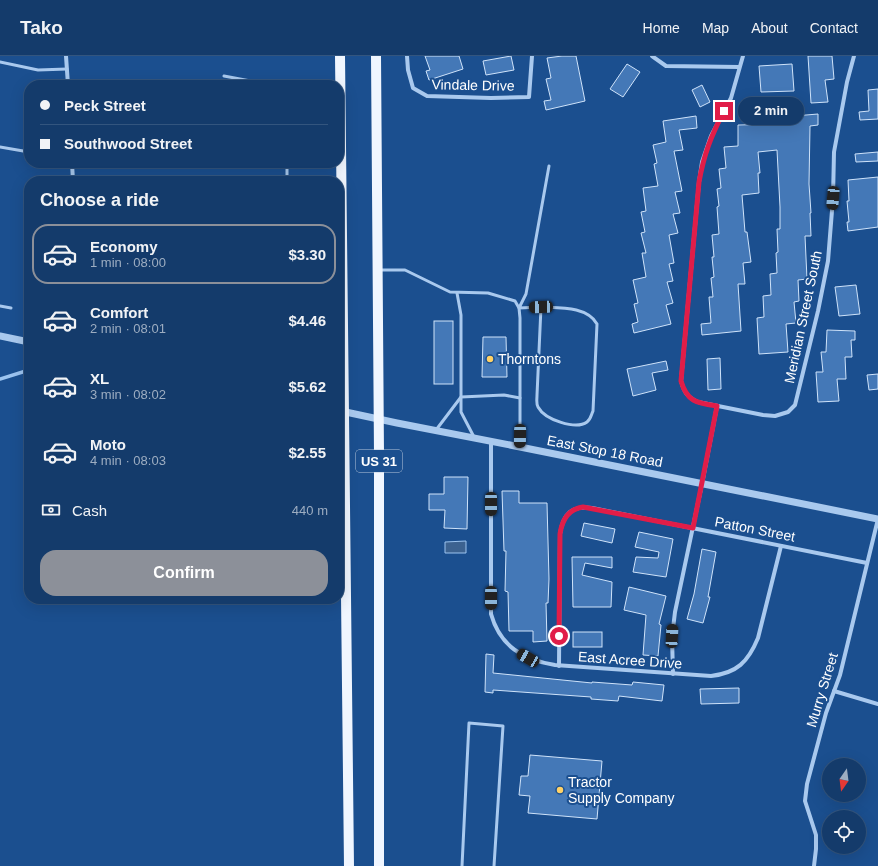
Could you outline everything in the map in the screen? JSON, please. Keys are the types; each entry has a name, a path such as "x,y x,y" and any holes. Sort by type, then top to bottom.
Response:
{"main road":[{"name":"US 31","path":"340,56 340,80"},
{"name":"US 31","path":"376,56 378,270 379,866"},
{"name":"US 31","path":"344,604 349,866"}],"street":[{"path":"66,56 68,80"},
{"name":"Vindale Drive","path":"407,56 408,70 413,88 426,96 491,98 529,97 532,56"},
{"path":"652,56 666,66 740,67"},
{"path":"673,674 673,623 717,406 691,399 684,392 681,381 699,182 702,162 711,136 731,98 743,56"},
{"name":"Meridian Street South","path":"717,406 762,415 775,416 788,412 795,405 818,311 828,260 833,198 834,152 847,82 854,56"},
{"path":"0,336 24,341"},
{"name":"East Stop 18 Road","path":"344,411 435,431 878,519"},
{"name":"East Acree Drive","path":"491,442 491,614 498,632 512,648 528,658 542,663 559,666 673,674 711,676 723,675 736,669 746,660 753,650 758,638 781,546"},
{"name":"Patton Street","path":"559,666 560,534 564,519 569,512 576,508 583,507 867,563"},
{"name":"Murry Street","path":"814,866 816,835 804,800 826,713 840,675 878,519"},
{"path":"834,691 878,704"}],"lane":[{"path":"0,62 38,70 67,69"},
{"path":"224,76 245,80"},
{"path":"0,147 24,151"},
{"path":"520,447 520,308 526,294 549,166"},
{"path":"378,270 405,270 450,292 488,293 515,301 520,308"},
{"path":"457,293 461,315 461,412 475,438"},
{"path":"0,306 11,308"},
{"path":"520,308 541,307 574,310 594,318 597,324 593,411 590,419 586,423 574,425 555,420 542,412 538,407 537,395 541,307"},
{"path":"435,431 461,398 504,395 520,398"},
{"path":"462,866 469,723 503,726 494,866"}],"water":[{"path":"466,541 466,553 445,553 445,542"}],"building":[{"path":"425,56 459,56 463,69 429,80 426,71 430,70"},
{"path":"511,56 514,70 486,75 483,61"},
{"path":"576,56 585,101 546,110 544,101 551,100 546,79 551,78 547,58"},
{"path":"808,56 832,56 834,79 825,80 828,102 811,103"},
{"path":"627,64 640,72 623,97 610,89"},
{"path":"792,64 794,91 761,92 759,66"},
{"path":"702,85 710,102 700,107 692,90"},
{"path":"878,89 878,119 860,120 859,112 869,111 868,90"},
{"path":"818,114 818,125 810,126 809,184 811,236 805,236 807,279 798,280 799,301 794,302 796,323 786,324 788,352 759,354 757,318 764,317 763,296 771,295 770,274 777,273 777,229 780,229 780,207 777,150 758,152 760,173 758,173 759,193 742,195 745,232 747,232 751,262 743,263 745,284 738,284 741,331 702,335 701,324 711,323 709,297 713,297 711,278 714,277 712,235 719,234 717,207 719,206 717,189 721,188 719,169 726,168 724,147 738,146 738,125 782,124 782,117"},
{"path":"696,116 697,128 679,130 683,150 674,151 682,191 675,192 680,213 673,214 678,233 669,235 674,263 669,264 673,281 667,282 673,303 666,305 671,324 634,333 632,324 638,322 634,304 638,303 633,280 646,277 642,253 646,253 641,233 645,232 641,212 646,211 643,188 658,186 654,164 657,163 653,145 666,142 663,121"},
{"path":"878,152 878,161 856,162 855,154"},
{"path":"878,177 878,227 848,231 848,180"},
{"path":"856,285 860,314 839,316 835,287"},
{"path":"434,321 453,321 453,384 434,384"},
{"path":"827,330 855,331 855,340 851,340 852,357 845,357 846,379 837,379 839,401 818,402 816,372 823,372 821,352 826,352"},
{"path":"483,337 506,337 507,377 482,377"},
{"path":"720,358 721,389 708,390 707,359"},
{"path":"666,361 668,370 652,373 656,390 633,396 627,369"},
{"path":"878,374 878,389 869,390 867,375"},
{"path":"444,477 468,477 467,529 444,528 445,510 429,510 429,494 444,494"},
{"path":"502,491 519,491 519,503 547,503 549,579 548,603 546,603 547,641 533,642 533,631 509,631 508,592 505,591 506,551 504,551"},
{"path":"584,523 615,529 612,543 581,536"},
{"path":"639,532 673,539 666,577 633,572 636,557 658,558 659,552 635,547"},
{"path":"702,549 716,552 708,597 710,597 703,623 687,619 694,594"},
{"path":"572,557 612,557 612,568 585,563 582,575 612,582 611,607 573,607"},
{"path":"629,587 666,596 659,624 661,625 658,656 643,655 646,615 624,610"},
{"path":"573,632 602,632 602,647 573,647"},
{"path":"486,654 494,655 493,673 592,683 632,685 633,682 664,685 662,701 619,696 618,701 591,699 591,697 493,690 493,693 485,692"},
{"path":"739,688 739,703 701,704 700,689"},
{"path":"530,755 602,761 597,819 528,813 530,796 519,795 521,776 528,776"}],"waterway":[{"path":"0,379 24,372"}],"place":[{"name":"Thorntons","path":"490,359"},
{"name":"Tractor Supply Company","path":"560,790"}],"route":[{"path":"559,636 560,534 564,519 569,512 576,508 592,508 693,528 717,406 691,399 684,392 681,381 702,162 711,136 724,111"}]}
